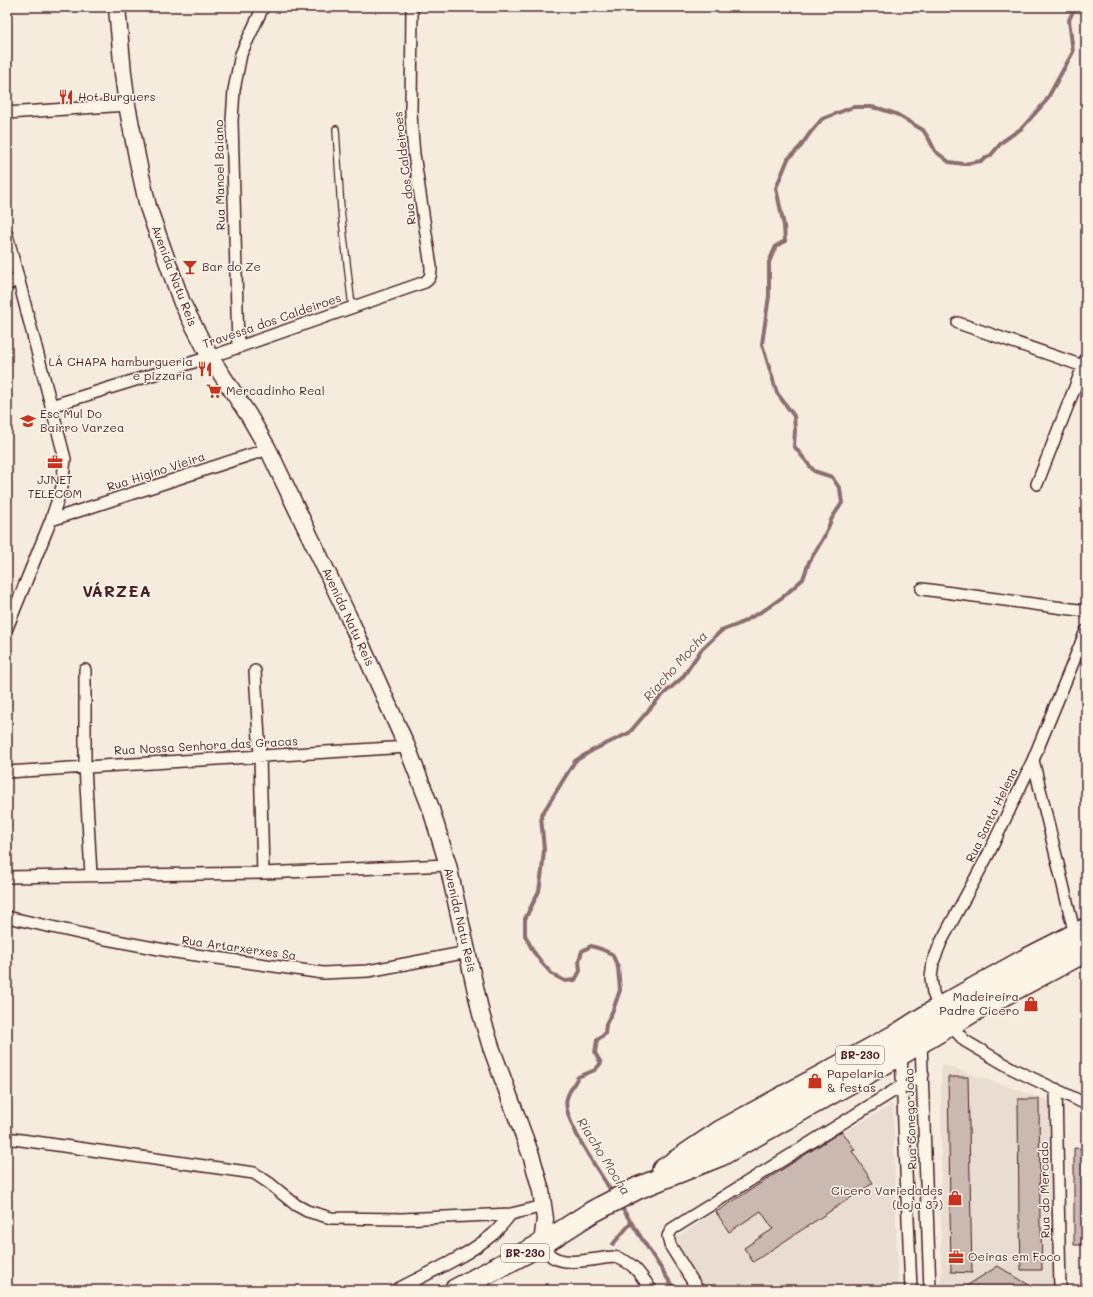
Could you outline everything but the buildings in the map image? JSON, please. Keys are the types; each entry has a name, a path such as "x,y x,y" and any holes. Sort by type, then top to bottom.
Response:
{"highway":[{"name":"BR-230","path":"634,1189 720,1155 901,1054 921,1042 945,1016 1025,960 1083,946"},
{"name":"BR-230","path":"455,1290 542,1244 592,1212 634,1189 720,1131 898,1034 945,1016"}],"street":[{"name":"Avenida Natu Reis","path":"117,7 127,104 148,206 182,303 210,358 249,416 268,449 351,622 406,747 430,806 448,865 486,1030 532,1158 544,1206 545,1219 542,1244"},
{"name":"Rua Manoel Baiano","path":"238,348 232,121 234,90 241,54 263,7"},
{"name":"Rua dos Caldeiroes","path":"412,7 412,124 414,154 431,267 430,277"},
{"path":"7,113 127,104"},
{"path":"7,235 65,459 62,487 51,520 7,628"},
{"name":"Travessa dos Caldeiroes","path":"51,406 210,358 425,282 430,277"},
{"path":"7,286 18,278"},
{"path":"958,323 1085,364 1037,484"},
{"name":"Rua Higino Vieira","path":"51,520 268,449"},
{"path":"922,589 1086,611"},
{"name":"Rua Santa Helena","path":"945,1016 933,993 931,978 933,962 941,942 988,855 1033,760 1086,631"},
{"path":"85,670 85,766 91,875"},
{"path":"256,671 263,872"},
{"name":"Rua Nossa Senhora das Gracas","path":"7,772 406,747"},
{"path":"1033,760 1083,946"},
{"path":"7,877 263,872 448,865"},
{"name":"Rua Artarxerxes Sa","path":"7,917 100,938 175,952 323,973 368,971 468,952"},
{"path":"945,1016 966,1041 1013,1069 1086,1104"},
{"path":"898,1034 901,1054"},
{"name":"Rua Conego João","path":"921,1042 930,1290"},
{"name":"Rua Conego João","path":"901,1054 911,1290"},
{"path":"698,1290 670,1245 668,1236 672,1229 903,1085 923,1075"},
{"name":"Rua do Mercado","path":"1056,1089 1060,1290"},
{"path":"7,1138 254,1173 296,1205 318,1215 331,1218 402,1220 511,1214 544,1206"},
{"path":"396,1290 456,1258 478,1244 492,1234 511,1214"},
{"path":"542,1244 550,1255 558,1260 570,1262 607,1257 621,1258 634,1266 651,1290"}],"lane":[{"path":"336,129 341,210 352,307"}],"shaded area":[{"path":"941,1064 1050,1101 1057,1210 1054,1290 941,1290"},
{"path":"893,1104 898,1290 707,1290 674,1239 780,1169"}],"waterway":[{"name":"Riacho Mocha","path":"613,1194 576,1132 570,1119 567,1107 567,1098 578,1077 595,1070 601,1063 595,1053 597,1040 605,1034 606,1024 620,990 618,967 612,954 591,946 582,951 579,961 580,971 575,980 565,981 552,974 533,951 525,935 525,919 539,891 544,850 541,816 575,761 593,750 629,733 659,698 682,678 702,649 721,631 739,624 766,609 784,596 803,579 809,562 824,537 832,518 842,503 840,489 832,477 814,471 794,446 794,416 777,393 762,344 769,296 769,262 776,246 785,241 784,226 776,188 788,159 801,146 822,119 853,107 871,107 896,114 923,130 935,151 949,162 964,164 981,161 991,155 1002,142 1022,128 1046,101 1073,52 1069,20 1075,7"},
{"name":"Riacho Mocha","path":"620,1205 675,1290"},
{"path":"613,1244 631,1223"},
{"path":"542,1290 547,1284"}],"place":[{"name":"Hot Burguers","path":"66,97"},
{"name":"Bar do Ze","path":"190,267"},
{"name":"LÁ CHAPA hamburgueria e pizzaria","path":"205,369"},
{"name":"Mercadinho Real","path":"214,391"},
{"name":"Esc Mul Do Bairro Varzea","path":"28,421"},
{"name":"JJNET TELECOM","path":"55,462"},
{"name":"Madeireira Padre Cícero","path":"1031,1004"},
{"name":"Papelaria & festas","path":"815,1081"},
{"name":"Cícero Variedades (Loja 37)","path":"955,1198"},
{"name":"Oeiras em Foco","path":"956,1257"}],"district":[{"name":"VÁRZEA","path":"117,591"}]}
